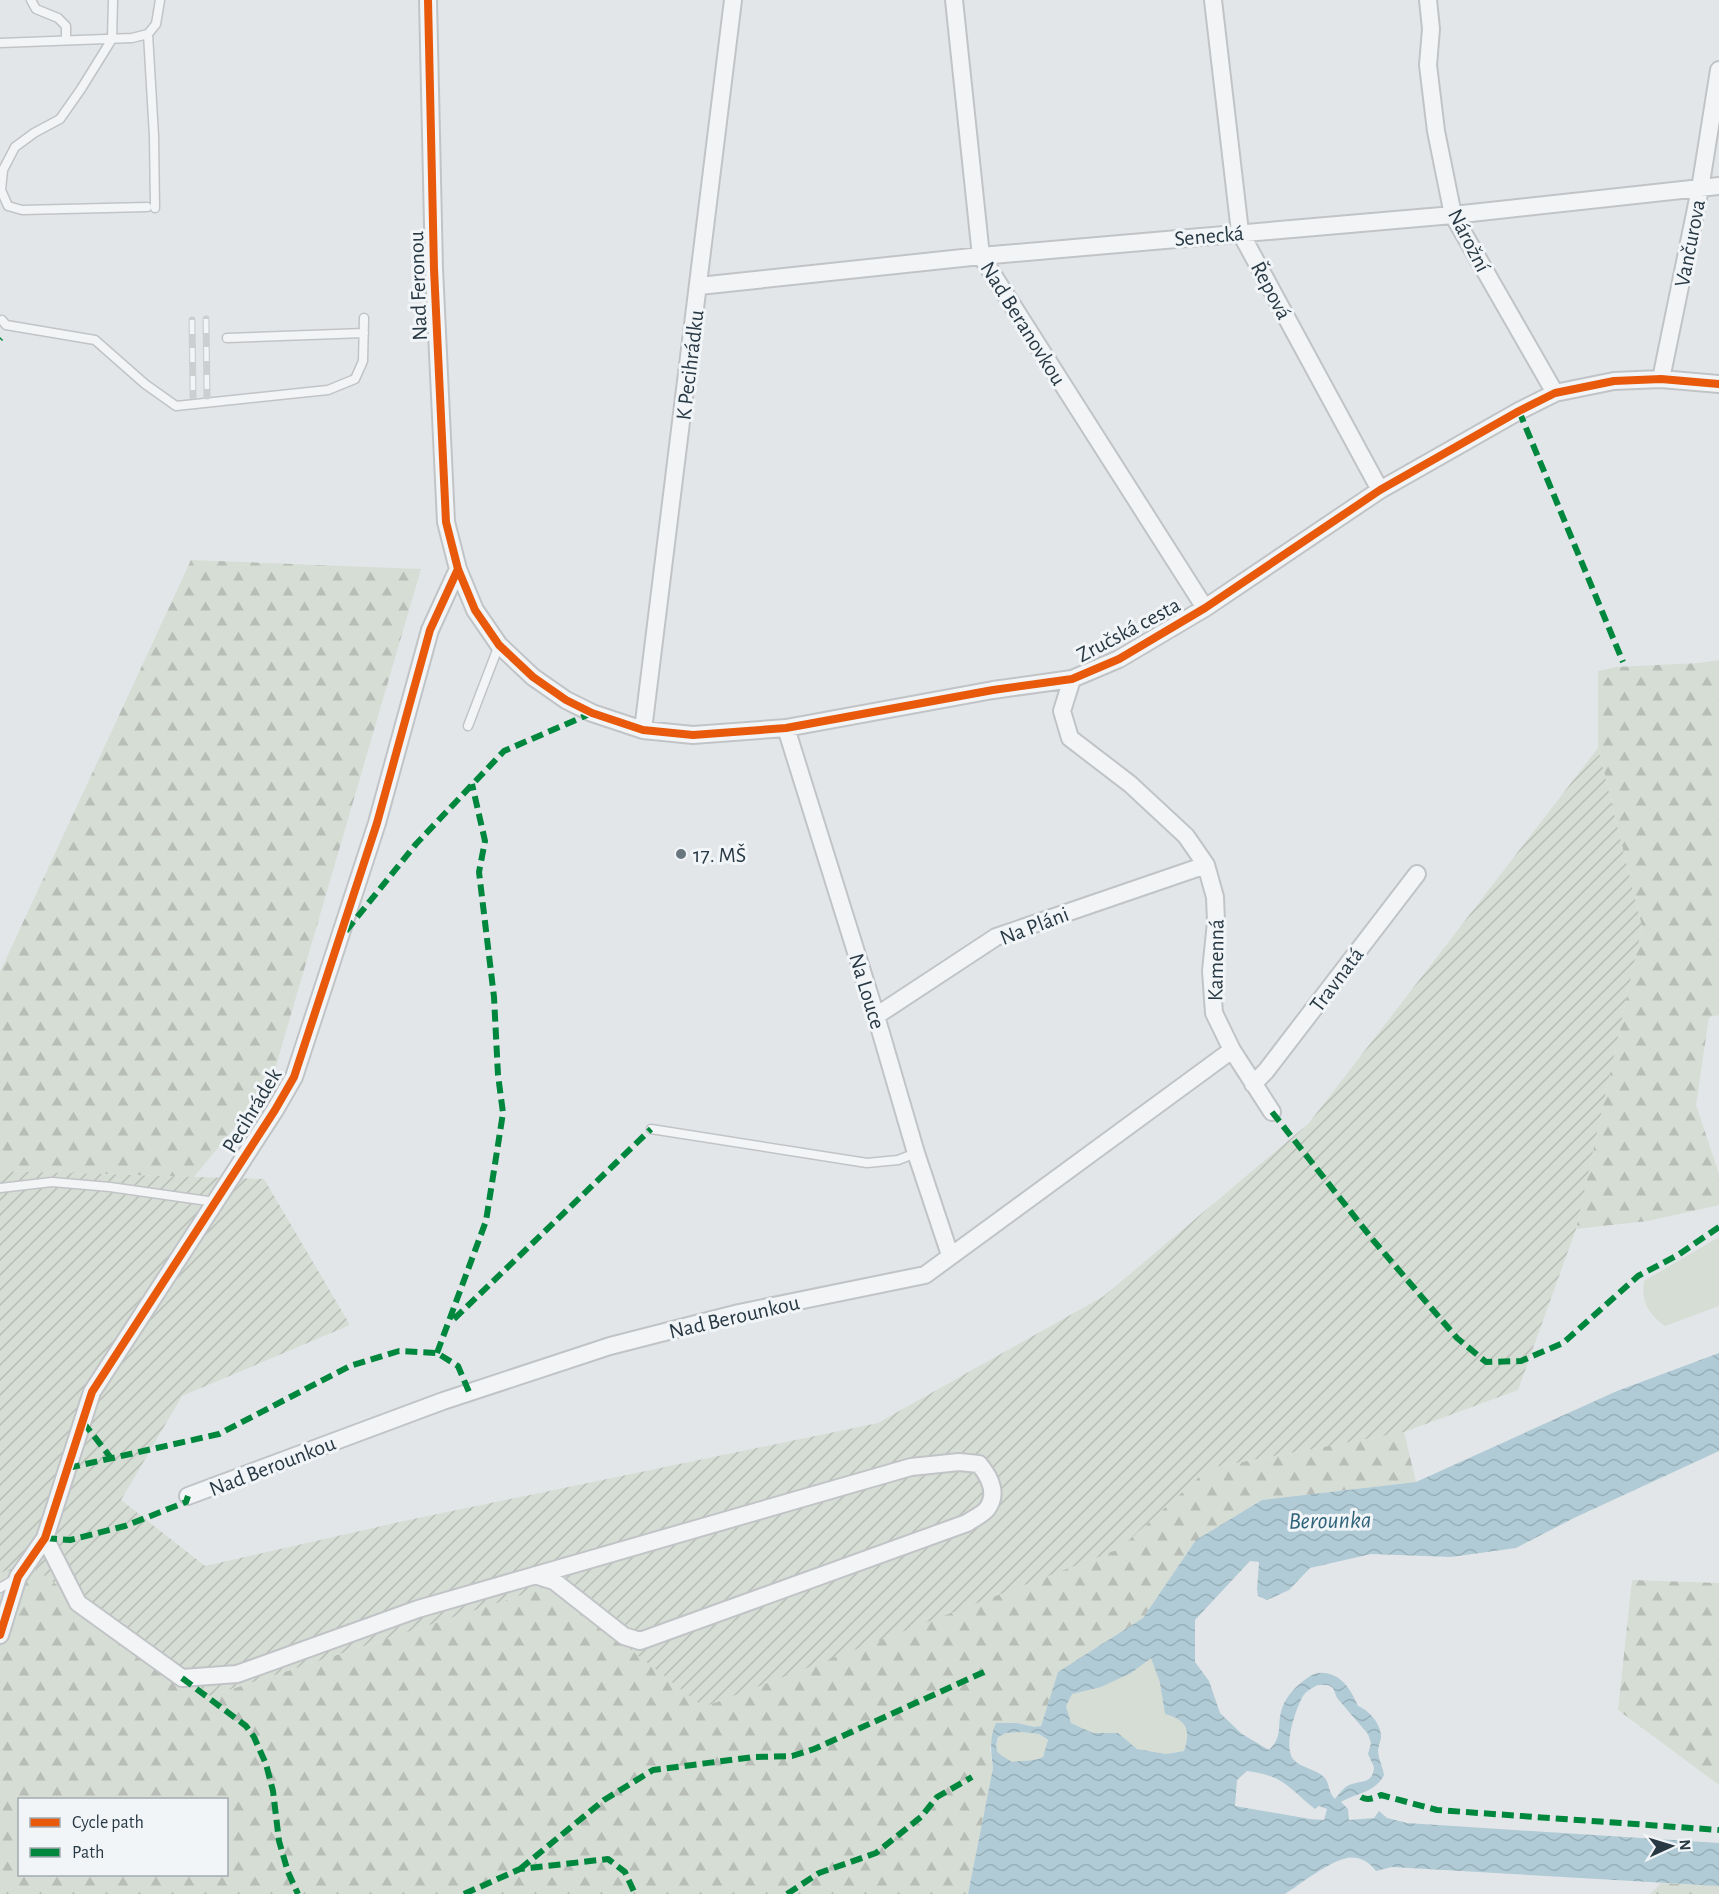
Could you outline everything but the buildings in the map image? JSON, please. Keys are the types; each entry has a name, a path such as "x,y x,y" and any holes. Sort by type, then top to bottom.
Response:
{"street":[{"name":"Nad Feronou","path":"428,0 434,269 446,522 458,569"},
{"name":"K Pecihrádku","path":"643,730 734,0"},
{"name":"Nad Beranovkou","path":"954,0 981,256 1205,608"},
{"name":"Řepová","path":"1213,0 1240,232 1380,490"},
{"name":"Nárožní","path":"1428,0 1431,29 1428,65 1436,130 1453,215 1554,393"},
{"name":"Vančurova","path":"1661,379 1700,189 1719,70"},
{"name":"Senecká","path":"699,286 981,256 1453,215 1719,186"},
{"name":"Zručská cesta","path":"458,569 475,610 499,645 533,677 566,700 592,713 643,730 693,735 786,728 993,690 1072,679 1119,659 1205,608 1380,490 1554,393 1614,381 1661,379 1719,384"},
{"name":"Pecihrádek","path":"1,1632 18,1577 45,1538 92,1392 294,1077 377,823 430,630 458,569"},
{"name":"Zručská cesta","path":"1072,679 1062,711 1070,738 1130,784 1186,836 1206,865"},
{"name":"Na Louce","path":"786,728 876,1016 916,1153 950,1255"},
{"name":"Na Pláni","path":"876,1016 996,937 1206,865"},
{"name":"Kamenná","path":"1206,865 1215,897 1216,922 1211,971 1214,1013 1232,1050 1272,1113"},
{"name":"Travnatá","path":"1253,1084 1266,1071 1417,874"},
{"name":"Nad Berounkou","path":"188,1496 443,1401 610,1346 739,1313 924,1275 1232,1050"},
{"path":"45,1538 78,1603 182,1678 237,1674 418,1609 535,1575 911,1467 959,1462 979,1464 990,1477 993,1494 987,1509 967,1523 640,1641 624,1636 554,1581 535,1575"}],"lane":[{"path":"31,0 36,9 58,18 66,26 66,40"},
{"path":"113,0 112,39 60,119 34,133 15,147 3,170 1,190 8,206 22,210 151,207 154,136 148,34"},
{"path":"0,43 132,38 148,34 156,24 160,0"},
{"path":"2,320 6,325 95,340 145,384 176,406 328,390 355,379 363,361 364,318"},
{"path":"227,338 364,333"},
{"path":"468,726 499,645"},
{"path":"651,1130 867,1163 898,1160 916,1153"},
{"path":"0,1188 52,1182 110,1186 214,1202"},
{"path":"0,1588 18,1577"}],"green space":[{"path":"191,560 421,569 271,1083 194,1177 0,1171 0,972"},
{"path":"1719,660 1719,1015 1709,1017 1696,1105 1719,1174 1719,1205 1648,1221 1576,1229 1642,927 1598,748 1598,671 1616,667"},
{"path":"1598,748 1642,927 1576,1229 1518,1390 1404,1432 1209,1468 1119,1549 704,1707 549,1586 210,1696 27,1563 0,1573 0,1171 264,1179 350,1325 182,1396 121,1500 205,1566 404,1521 878,1423 1104,1296 1309,1123"},
{"path":"1719,1237 1719,1306 1665,1326 1647,1307 1644,1281"},
{"path":"1404,1432 1416,1482 1262,1500 1196,1540 1143,1618 1058,1672 1041,1726 1017,1723 996,1724 990,1749 993,1768 968,1894 0,1894 0,1573 27,1563 210,1696 549,1586 1119,1549 1209,1468"},
{"path":"1632,1580 1719,1583 1719,1785 1618,1710"},
{"path":"1151,1657 1160,1683 1165,1714 1183,1723 1187,1732 1184,1751 1166,1754 1137,1749 1118,1733 1093,1733 1071,1723 1066,1706 1071,1694 1114,1681"},
{"path":"1006,1733 1039,1734 1048,1741 1043,1757 1012,1763 998,1753 996,1747 998,1737"},
{"path":"1661,1883 1719,1886 1719,1894 1650,1894"}],"water":[{"name":"Berounka","path":"1719,1353 1719,1451 1574,1518 1516,1548 1451,1557 1371,1554 1310,1568 1289,1590 1267,1600 1258,1596 1259,1562 1250,1561 1195,1620 1195,1662 1209,1681 1220,1713 1242,1734 1269,1750 1278,1736 1284,1703 1299,1685 1312,1675 1320,1673 1336,1676 1345,1684 1358,1706 1370,1714 1377,1723 1381,1733 1378,1752 1384,1775 1376,1786 1341,1802 1348,1809 1349,1820 1374,1818 1379,1811 1387,1818 1407,1823 1719,1843 1719,1886 1392,1867 1376,1871 1364,1860 1347,1858 1315,1873 1285,1894 968,1894 993,1768 991,1740 996,1723 1041,1726 1058,1672 1143,1618 1196,1540 1262,1500 1416,1482 1617,1391","holes":["1151,1658 1160,1683 1165,1714 1183,1723 1187,1732 1184,1751 1166,1754 1137,1749 1118,1733 1093,1733 1071,1723 1066,1706 1072,1694 1101,1687 1131,1673","1318,1685 1328,1685 1333,1688 1337,1698 1368,1734 1371,1743 1368,1754 1374,1767 1371,1777 1347,1786 1335,1799 1325,1778 1318,1772 1296,1762 1290,1753 1290,1737 1297,1709 1310,1689","1006,1733 1039,1734 1048,1740 1043,1757 1012,1762 1004,1757 998,1753 996,1747 998,1737","1247,1771 1278,1779 1315,1809 1319,1806 1327,1809 1324,1820 1235,1806 1237,1780"]}],"railway":[{"path":"206,319 207,396"},
{"path":"192,320 193,396"}],"marked path":[{"path":"1519,411 1623,662"},
{"path":"346,931 416,844 504,751 592,713"},
{"path":"437,1353 486,1221 503,1113 498,1075 494,997 479,872 485,841 472,784"},
{"path":"1272,1112 1373,1240 1457,1338 1486,1362 1521,1361 1563,1343 1638,1276 1678,1255 1719,1227"},
{"path":"454,1319 651,1129"},
{"path":"68,1468 219,1434 350,1366 399,1351 437,1353 458,1366 469,1392"},
{"path":"83,1422 111,1458"},
{"path":"45,1538 70,1540 125,1526 186,1502 188,1496"},
{"path":"520,1869 604,1800 653,1770 754,1757 792,1756 814,1749 984,1672"},
{"path":"182,1678 246,1726 254,1737 266,1764 273,1791 279,1841 288,1872 298,1894"},
{"path":"787,1894 819,1873 876,1853 921,1817 937,1797 972,1777"},
{"path":"1361,1797 1368,1799 1381,1795 1437,1810 1719,1830"},
{"path":"464,1894 520,1869 608,1859 625,1872 635,1894"}],"cycle path":[{"path":"428,0 434,269 446,522 458,569 475,610 499,645 533,677 566,700 592,713 643,730 693,735 786,728 993,690 1072,679 1119,659 1205,608 1380,490 1555,393 1614,381 1661,379 1719,384"},
{"path":"0,1635 18,1577 45,1538 92,1392 275,1110 294,1077 377,823 430,630 458,569"}],"place":[{"name":"17. MŠ","path":"681,854"}]}
